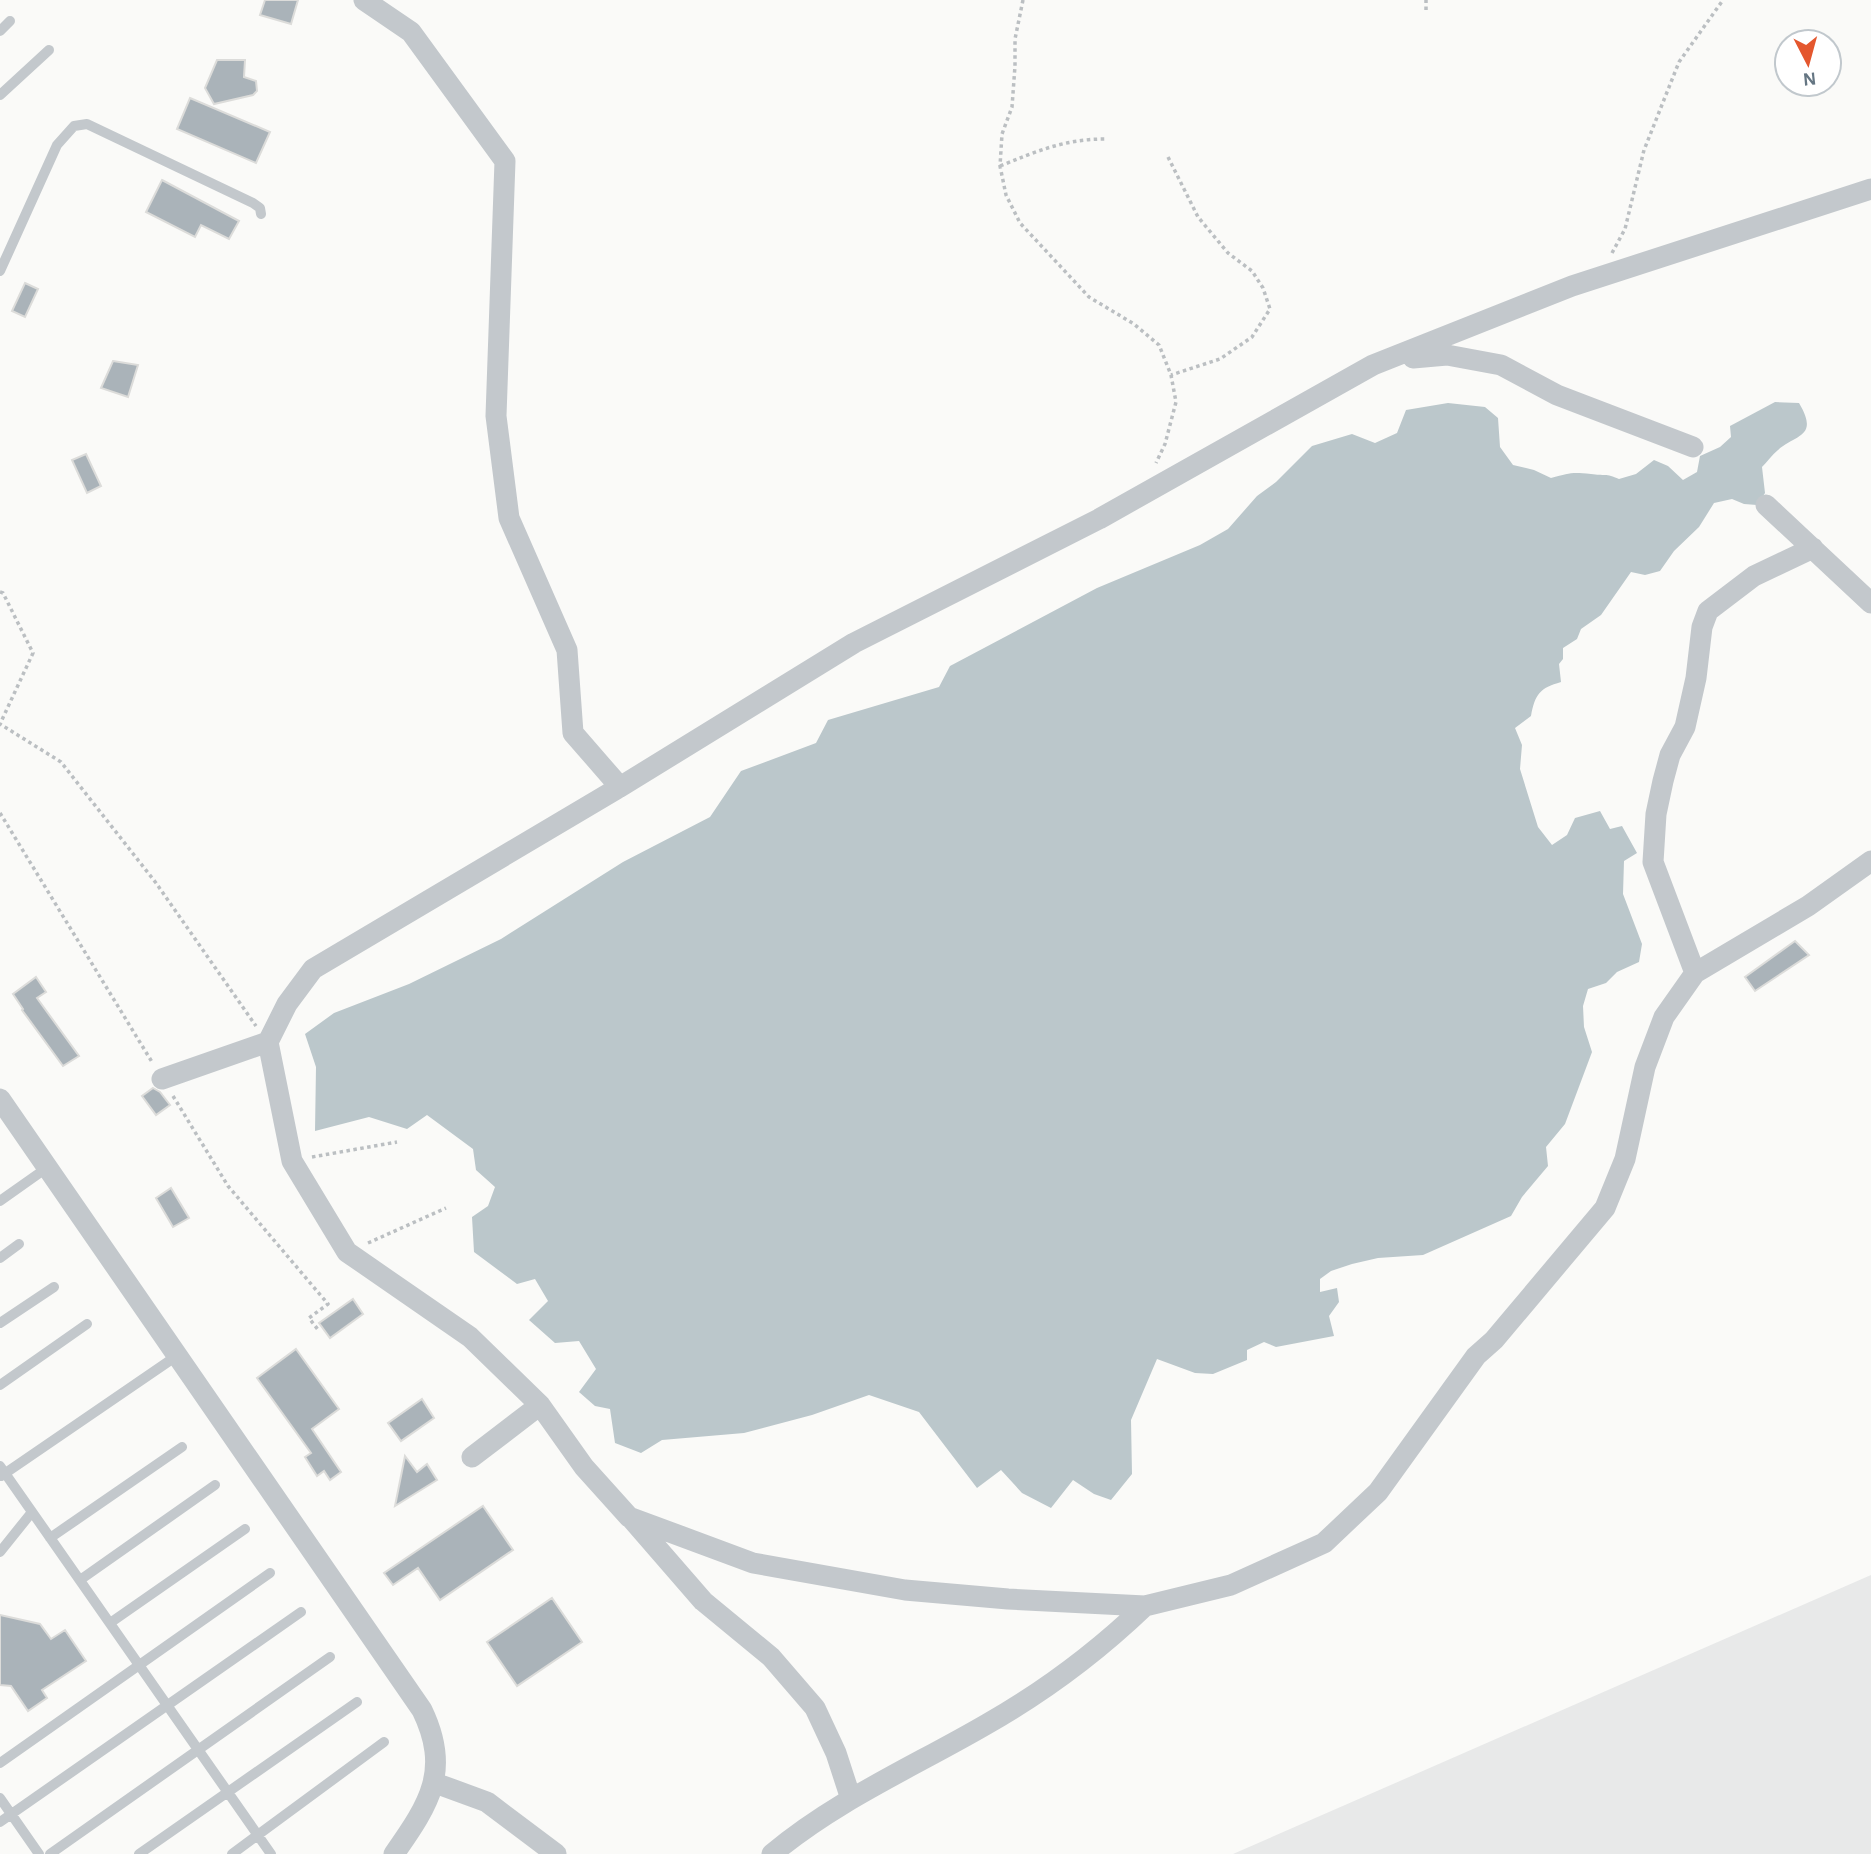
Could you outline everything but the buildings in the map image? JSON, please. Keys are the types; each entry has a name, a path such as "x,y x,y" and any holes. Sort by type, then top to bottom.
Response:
{"street":[{"path":"364,0 411,32 505,161 496,416 509,518 567,650 573,733 620,787"},
{"path":"851,1799 815,1708 771,1657 703,1601 584,1467 540,1405 470,1336 346,1252 292,1161 268,1042 287,1004 313,970 620,787 854,643 1098,519 1373,365 1572,286 1871,190"},
{"path":"1390,360 1447,355 1501,365 1558,395 1693,447"},
{"path":"1766,505 1871,603"},
{"path":"1695,974 1653,862 1656,814 1670,755 1685,727 1696,678 1702,627 1709,611 1754,576 1813,548"},
{"path":"629,1517 753,1563 892,1588 1008,1599 1145,1606 1231,1585 1324,1543 1378,1492 1476,1356 1494,1340 1605,1208 1625,1159 1649,1055 1664,1017 1695,974 1808,905 1871,861"},
{"path":"162,1079 268,1042"},
{"path":"0,1098 422,1710 436,1747 435,1783 426,1805 394,1854"},
{"path":"472,1457 540,1405"},
{"path":"772,1854 851,1799 989,1723 1065,1675 1105,1644 1145,1606"},
{"path":"435,1783 487,1802 556,1854"}],"lane":[{"path":"0,31 10,22"},
{"path":"0,95 49,50"},
{"path":"0,271 57,145 74,126 87,124 172,163 253,203 260,208 261,214"},
{"path":"0,1201 48,1167"},
{"path":"0,1258 19,1244"},
{"path":"0,1323 54,1287"},
{"path":"0,1385 87,1324"},
{"path":"178,1355 2,1472 271,1854"},
{"path":"50,1538 182,1447"},
{"path":"80,1580 215,1485"},
{"path":"0,1552 32,1512"},
{"path":"110,1623 245,1529"},
{"path":"0,1763 270,1573"},
{"path":"0,1822 301,1612"},
{"path":"50,1854 330,1657"},
{"path":"139,1854 357,1702"},
{"path":"232,1854 384,1742"},
{"path":"0,1798 38,1854"}],"path":[{"path":"1023,0 1015,38 1012,107 1002,134 1000,166 1006,195 1020,223 1089,297 1134,324 1159,345 1171,375 1176,402 1159,460 1150,469"},
{"path":"1426,0 1426,10"},
{"path":"1609,260 1625,229 1644,150 1679,62 1723,0"},
{"path":"1000,166 1077,139 1105,139"},
{"path":"1168,157 1198,218 1228,253 1252,271 1263,288 1270,309 1252,337 1220,359 1171,375"},
{"path":"0,592 3,593 33,653 0,724 61,762 156,883 268,1042"},
{"path":"292,1161 397,1142"},
{"path":"346,1252 446,1208"}],"shaded area":[{"path":"1775,402 1799,403 1805,414 1806,429 1778,450 1762,467 1765,493 1757,505 1732,499 1714,503 1699,527 1674,551 1660,571 1645,575 1631,572 1601,615 1581,629 1577,639 1563,648 1563,659 1559,664 1561,682 1540,693 1534,702 1531,716 1515,728 1522,745 1520,769 1538,827 1552,845 1567,835 1575,818 1600,811 1610,829 1622,826 1637,853 1624,861 1623,894 1642,944 1639,962 1617,972 1606,983 1588,989 1583,1006 1584,1027 1592,1052 1565,1124 1546,1147 1548,1166 1522,1197 1511,1216 1423,1255 1378,1258 1352,1264 1331,1271 1320,1279 1320,1292 1337,1288 1339,1302 1329,1316 1334,1336 1276,1347 1264,1342 1247,1350 1247,1360 1213,1374 1195,1373 1157,1359 1131,1420 1132,1474 1111,1500 1094,1494 1073,1480 1051,1508 1022,1493 1001,1470 977,1488 919,1412 869,1395 812,1415 744,1433 662,1440 641,1453 615,1443 610,1409 595,1406 579,1392 596,1369 579,1341 555,1343 529,1320 548,1301 535,1279 517,1284 474,1252 472,1217 488,1206 495,1187 476,1170 473,1149 427,1115 407,1129 369,1117 315,1131 316,1067 305,1034 334,1013 409,984 501,939 623,862 710,817 741,771 816,743 828,720 939,687 950,666 1097,588 1200,545 1228,529 1257,496 1276,482 1312,446 1352,434 1375,443 1397,433 1406,410 1448,403 1485,407 1498,418 1500,447 1513,465 1551,478 1579,473 1608,475 1619,479 1636,474 1654,460 1668,466 1683,480 1697,472 1700,456 1720,447 1731,437 1730,426"},
{"path":"1871,1575 1871,1854 1233,1854"}]}
